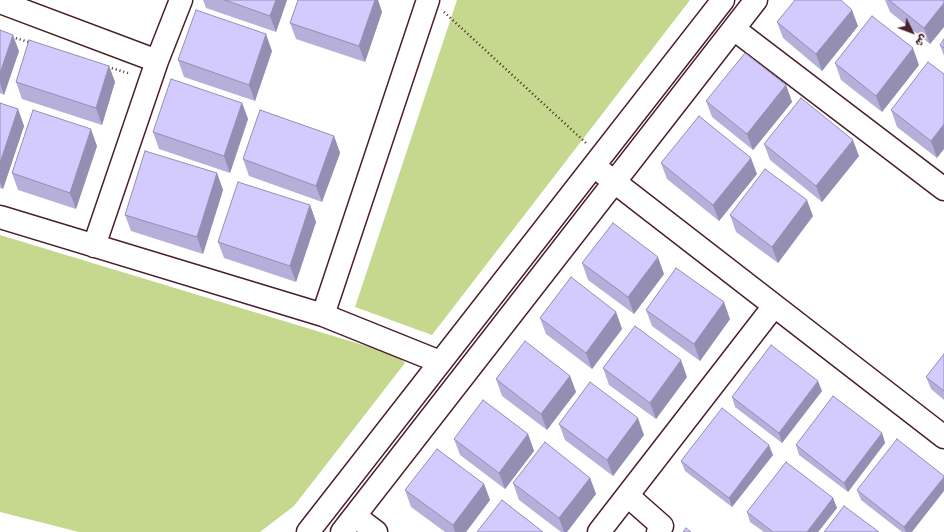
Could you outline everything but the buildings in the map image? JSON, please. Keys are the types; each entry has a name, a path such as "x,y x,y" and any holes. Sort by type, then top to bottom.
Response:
{"street":[{"path":"94,246 154,70 181,0"},
{"path":"308,532 723,0"},
{"path":"376,532 349,524 756,0"},
{"path":"0,2 154,70"},
{"path":"323,315 434,4"},
{"path":"734,29 944,189"},
{"path":"594,166 944,437"},
{"path":"0,217 323,315 440,362"},
{"path":"599,532 774,306"},
{"path":"628,496 662,526 658,532"}],"path":[{"path":"434,4 587,143 594,166"},
{"path":"8,36 38,45"},
{"path":"106,66 154,70"}],"green space":[{"path":"457,0 690,0 432,335 355,307"},
{"path":"0,235 396,355 405,363 294,506 260,532 79,532 0,512"}]}
